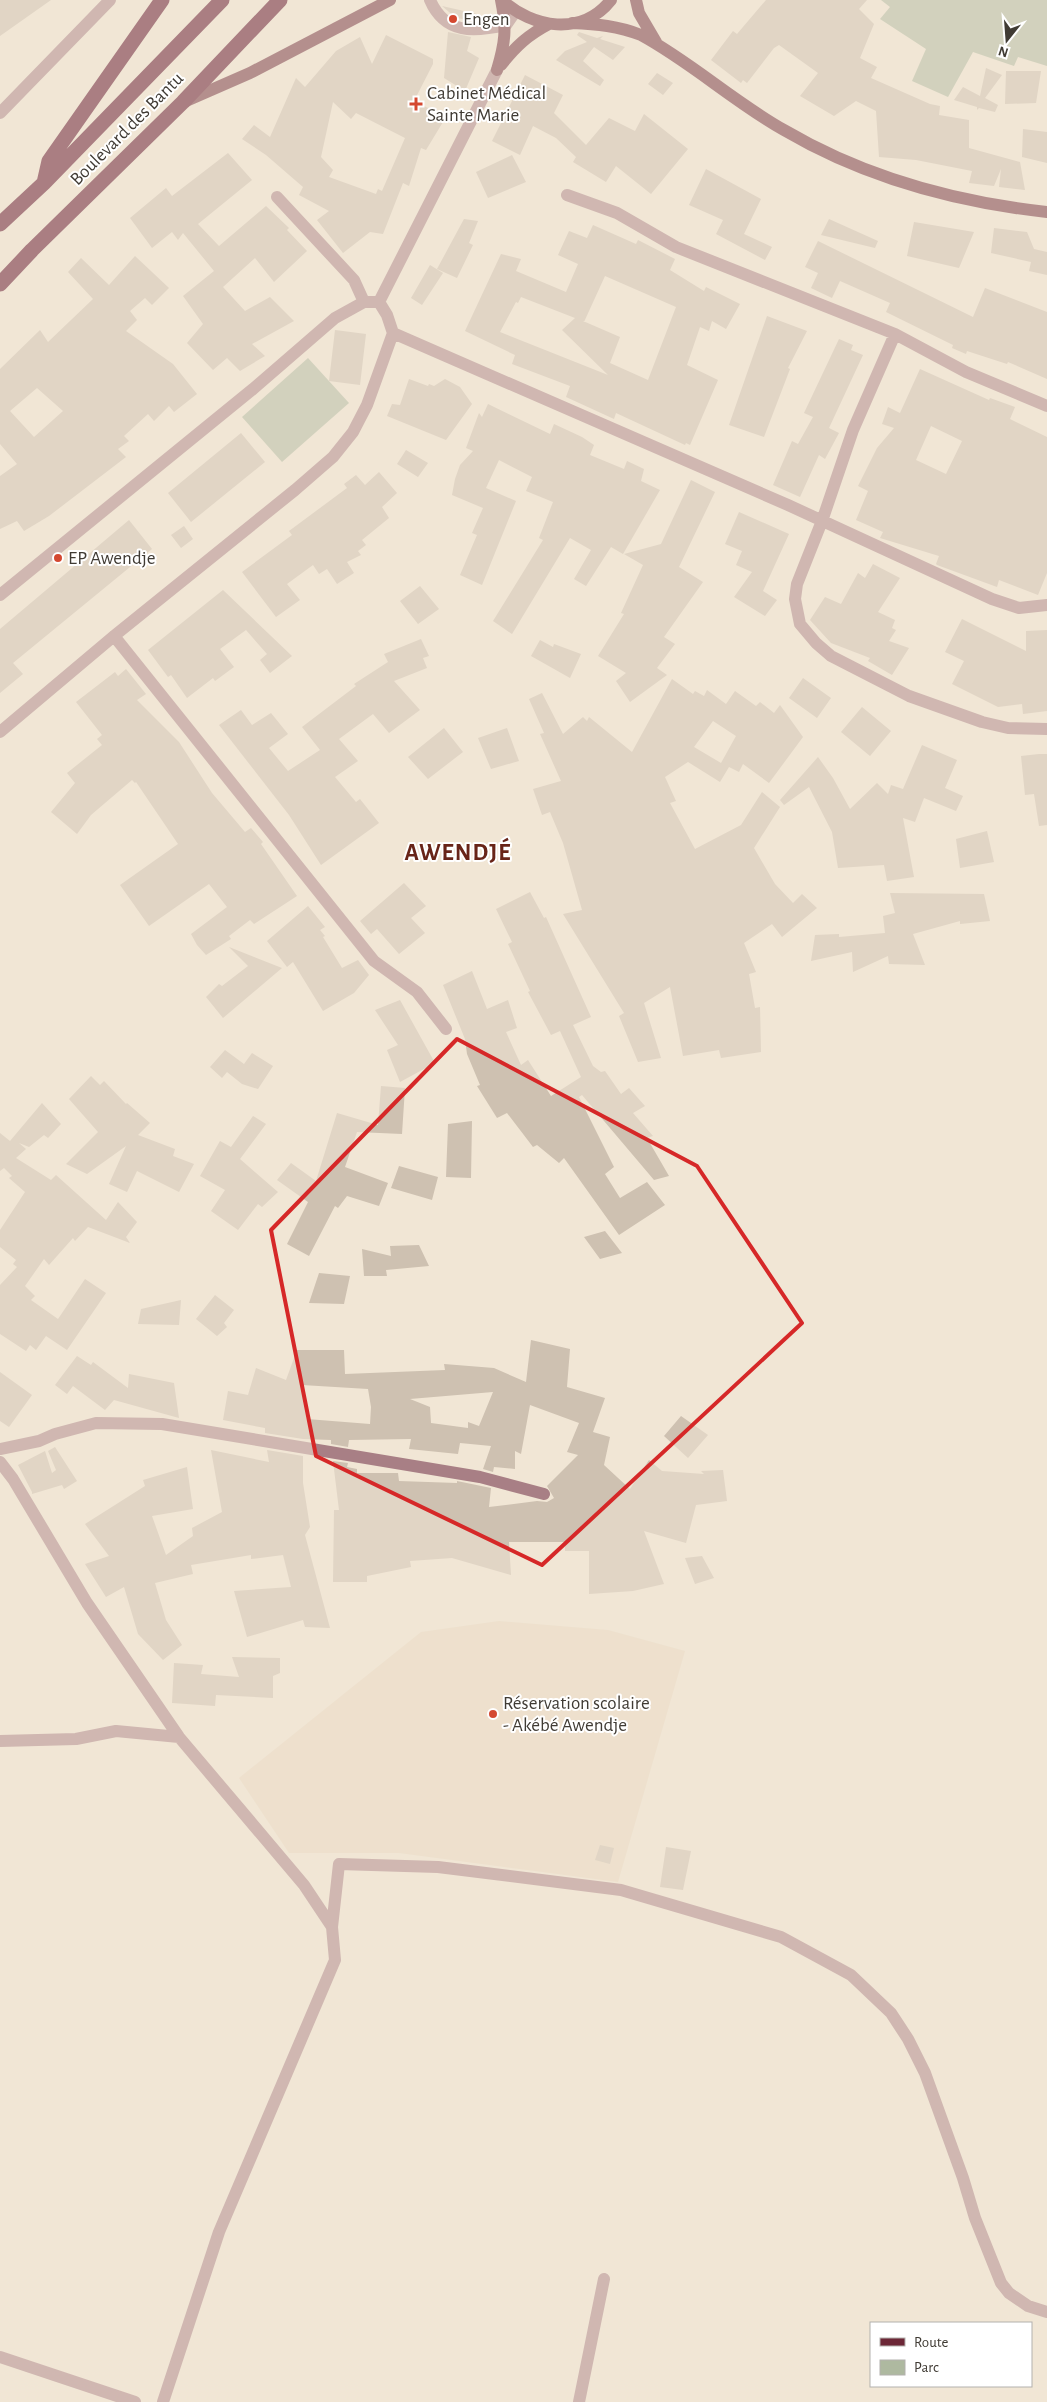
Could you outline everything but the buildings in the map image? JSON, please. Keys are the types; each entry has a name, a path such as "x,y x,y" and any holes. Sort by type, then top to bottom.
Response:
{"highway":[{"path":"44,183 44,174 49,161 162,0"},
{"name":"Boulevard des Bantu","path":"0,224 44,183 222,0"},
{"name":"Boulevard des Bantu","path":"0,284 32,250 183,102 280,0"}],"main road":[{"path":"183,102 250,72 390,0"},
{"path":"496,70 505,42 506,25 501,0"},
{"path":"501,0 515,12 531,20 549,24 602,24 626,29 657,44 724,92 784,131 846,161 944,195 994,206 1047,212"},
{"path":"572,23 591,16 611,0"},
{"path":"636,0 647,30 657,44"},
{"path":"496,70 528,35 549,24"}],"street":[{"path":"0,114 110,0"},
{"path":"430,0 436,14 455,26 479,31 506,25 515,12"},
{"path":"379,302 496,70"},
{"path":"567,195 617,213 676,247 895,334 966,372 1047,406"},
{"path":"277,197 354,280 364,302"},
{"path":"0,594 253,389 335,318 364,302 379,302"},
{"path":"0,732 114,636 295,490 332,457 353,432 367,405 393,333 387,315 379,302"},
{"path":"393,333 822,521 992,599 1020,608 1047,605"},
{"path":"895,334 853,430 822,521 797,584 795,599 800,624 816,643 838,660 909,696 982,722 1008,728 1047,729"},
{"path":"114,636 374,961 417,992 446,1029"},
{"path":"0,1449 39,1441 55,1434 96,1424 162,1424 480,1477 544,1494"},
{"path":"0,1462 13,1479 87,1603 179,1737 304,1884 332,1927"},
{"path":"0,1741 76,1740 116,1731 179,1737"},
{"path":"163,2402 219,2232 335,1960 332,1927 339,1864 438,1867 622,1890 744,1924 780,1937 851,1975 891,2013 908,2039 925,2073 963,2178 975,2218 1001,2283 1009,2293 1028,2306 1047,2312"},
{"path":"579,2402 604,2279"},
{"path":"0,2357 110,2398 135,2402"}],"highlighted area":[{"path":"457,1039 697,1166 802,1323 542,1565 316,1456 271,1230"}],"shaded area":[{"name":"Réservation scolaire - Akébé Awendje","path":"499,1621 608,1630 685,1651 618,1882 399,1853 289,1853 239,1778 421,1632"}],"green space":[{"path":"881,0 1047,0 1047,66 1018,57 1014,66 973,52 948,97 912,81 926,49 880,19 890,7"},
{"path":"308,358 349,403 282,462 242,417"}],"place":[{"name":"Engen","path":"453,19"},
{"name":"Cabinet Médical Sainte Marie","path":"416,104"},
{"name":"EP Awendje","path":"58,558"},
{"name":"Réservation scolaire - Akébé Awendje","path":"493,1714"}],"district":[{"name":"AWENDJÉ","path":"458,853"}]}
